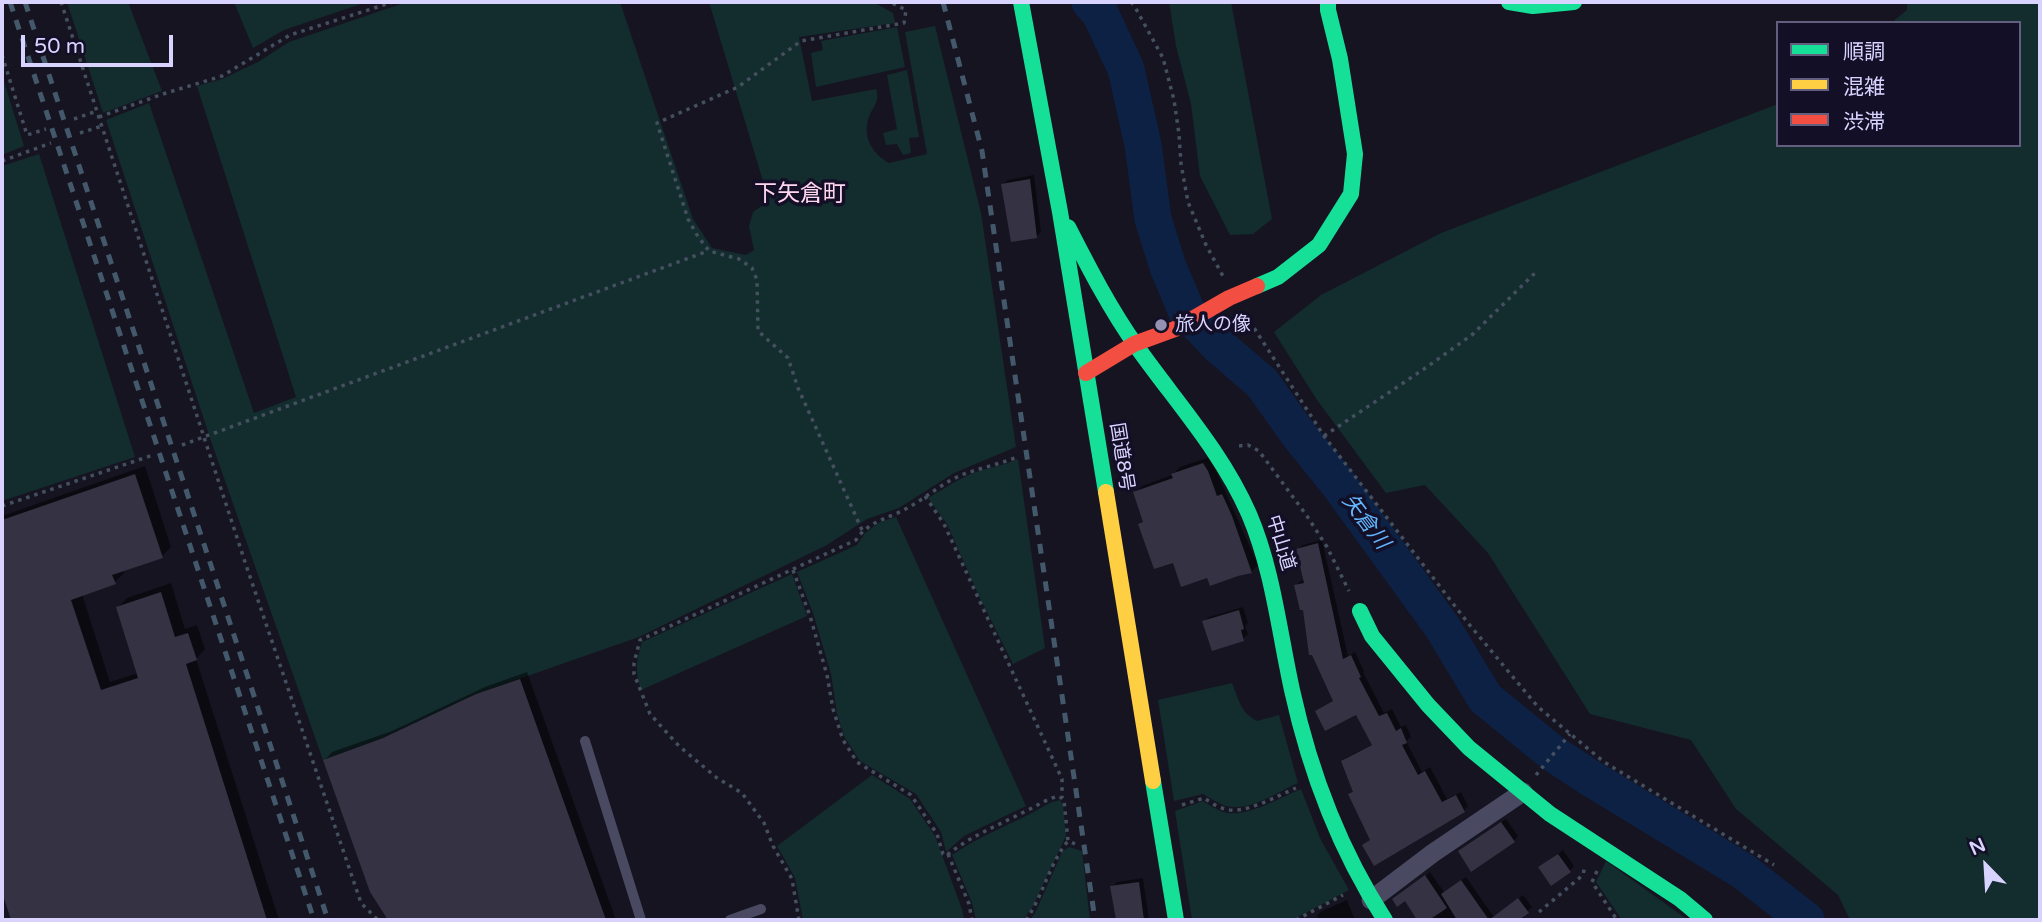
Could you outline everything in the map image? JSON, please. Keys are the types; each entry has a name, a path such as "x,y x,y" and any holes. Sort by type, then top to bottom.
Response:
{"main road":[{"path":"1087,373 1134,344 1175,329 1231,297 1278,277 1319,245 1351,194 1355,154 1328,2"},
{"path":"1509,2 1533,6 1574,2"},
{"name":"国道8号","path":"1022,4 1060,212 1176,920"},
{"name":"中山道","path":"1060,212 1108,304 1134,344 1218,456 1250,514 1270,580 1296,710 1317,779 1335,828 1367,892 1385,920"},
{"path":"1360,611 1371,636 1428,705 1469,748 1526,787 1550,814 1680,899 1705,920"}],"street":[{"path":"1074,298 1108,304"},
{"path":"1367,892 1433,853 1526,787"}],"lane":[{"path":"585,741 641,920"},
{"path":"730,920 761,909"}],"path":[{"path":"61,2 361,903 378,920"},
{"path":"74,119 222,76 290,35 393,2"},
{"path":"709,251 688,219 657,123 738,87 802,41 904,23 906,10 890,2"},
{"path":"1131,2 1163,58 1180,134 1181,164 1188,202 1206,245 1231,297 1324,436 1468,623 1538,707 1604,762 1774,865"},
{"path":"2,55 27,135 46,129"},
{"path":"80,133 102,126"},
{"path":"2,161 51,143"},
{"path":"182,445 709,251 739,259 752,268 757,280 758,331 788,358 798,388 862,530"},
{"path":"1324,436 1473,334 1537,271"},
{"path":"1218,456 1238,446 1248,445 1259,452 1327,547 1360,611"},
{"path":"2,506 153,455"},
{"path":"799,920 792,879 773,846 764,823 742,793 717,778 689,754 650,714 634,674 640,640 856,540 862,530 881,518 896,514 951,480 979,467 1017,457"},
{"path":"925,496 944,524 1062,779 1068,841 1026,920"},
{"path":"793,570 810,615 843,740 857,762 911,795 937,834 943,854 946,856 966,840 1048,798 1062,798"},
{"path":"1526,787 1570,734"},
{"path":"1158,813 1204,798 1224,809 1252,807 1317,779"},
{"path":"1539,912 1583,875 1590,840"},
{"path":"1068,841 1075,844"},
{"path":"1606,851 1592,882 1617,920"},
{"path":"948,854 969,904 972,920"},
{"path":"1296,920 1367,892"}],"green space":[{"path":"67,2 128,2 162,91 103,113"},
{"path":"234,2 367,2 284,30 253,48"},
{"path":"407,2 620,2 693,219 712,248 746,255 754,250 749,226 753,212 769,201 709,2 873,2 893,13 895,23 799,37 812,101 876,89 877,98 868,120 868,139 878,155 889,163 927,154 905,32 935,26 981,213 1016,447 954,473 899,508 867,519 827,545 639,637 476,694 383,738 323,760 211,441 106,120 149,103 254,413 296,397 197,86 222,79 258,62 289,42"},
{"path":"1169,2 1231,2 1272,219 1253,234 1230,235 1200,176 1191,104 1176,46"},
{"path":"1907,2 2040,2 2040,920 1850,920 1838,895 1736,809 1691,740 1590,714 1488,553 1425,485 1386,493 1317,400 1274,332 1321,295 1441,233 1776,105 1776,147 2021,147 2021,21 1893,21 1907,10"},
{"path":"897,27 905,67 816,87 811,53 823,50 821,41"},
{"path":"907,70 919,137 909,138 911,153 903,155 897,144 886,145 883,133 897,129 887,75"},
{"path":"2,75 24,146 2,155"},
{"path":"39,154 135,457 2,501 2,166"},
{"path":"1018,459 1045,648 1013,664 947,524 928,498 972,473"},
{"path":"896,517 1026,806 964,836 946,852 941,832 916,794 860,761 845,738 837,714 831,674 813,613 797,572 857,545 865,533 880,522"},
{"path":"792,574 807,616 641,690 637,666 642,642"},
{"path":"1232,683 1241,705 1251,717 1257,721 1279,715 1298,783 1262,801 1242,807 1223,805 1203,794 1174,801 1158,700"},
{"path":"872,775 910,799 935,836 964,920 803,920 795,878 777,846"},
{"path":"1301,789 1320,838 1349,890 1292,920 1192,920 1175,811 1203,801 1223,812 1242,812"},
{"path":"1060,800 1063,804 1066,836 1032,908 1023,920 976,920 972,903 952,855 980,838"},
{"path":"1069,847 1082,851 1090,920 1030,920 1062,852"},
{"path":"1606,861 1688,920 1622,920 1596,882"}],"building":[{"path":"1030,179 1037,238 1011,242 1001,184"},
{"path":"1203,463 1217,496 1222,494 1232,516 1252,573 1210,586 1207,578 1181,587 1173,563 1154,569 1138,524 1143,522 1133,492 1173,478 1171,474"},
{"path":"135,474 163,558 112,575 116,584 71,600 101,690 138,678 116,607 161,592 175,637 188,633 197,660 186,664 267,920 11,920 2,892 2,520"},
{"path":"1318,543 1343,659 1351,655 1361,677 1359,678 1379,716 1387,713 1396,731 1401,728 1407,743 1402,745 1418,775 1425,771 1442,802 1456,795 1465,812 1374,866 1362,845 1370,840 1348,794 1353,792 1341,761 1372,745 1356,715 1325,731 1315,711 1333,701 1312,655 1309,655 1303,610 1300,610 1294,585 1304,583 1296,549"},
{"path":"1239,610 1244,641 1212,651 1202,621"},
{"path":"520,679 606,920 388,920 370,892 323,760 383,738 476,694"},
{"path":"1501,822 1515,842 1471,872 1458,851"},
{"path":"1558,854 1571,872 1551,886 1538,867"},
{"path":"1425,875 1447,908 1429,920 1417,920 1405,901 1397,907 1392,899"},
{"path":"1461,880 1489,920 1457,920 1441,894"},
{"path":"1139,882 1144,920 1116,920 1110,886"},
{"path":"1518,898 1529,913 1519,920 1489,920"}],"waterway":[{"name":"矢倉川","path":"1090,2 1100,13 1126,69 1143,145 1153,219 1168,267 1187,312 1219,346 1262,383 1443,628 1485,698 1555,755 1743,871 1806,920"}],"railway":[{"path":"10,2 314,920"},
{"path":"25,2 328,920"},
{"path":"943,2 982,151 1095,920"}],"traffic: fast":[{"path":"1021,2 1060,212 1106,492"},
{"path":"1257,286 1278,277 1319,245 1351,194 1355,154 1328,2"},
{"path":"1509,2 1533,6 1574,2"},
{"path":"1068,227 1118,318 1212,448 1249,514 1270,579 1299,721 1317,780 1340,838 1385,920"},
{"path":"1360,611 1372,636 1428,705 1469,748 1550,814 1680,899 1705,920"},
{"path":"1153,781 1176,920"}],"traffic: slow":[{"path":"1106,492 1153,781"}],"traffic: jam":[{"path":"1086,373 1134,344 1175,329 1229,298 1257,286"}],"place":[{"name":"旅人の像","path":"1161,325"}],"district":[{"name":"下矢倉町","path":"800,195"}]}
